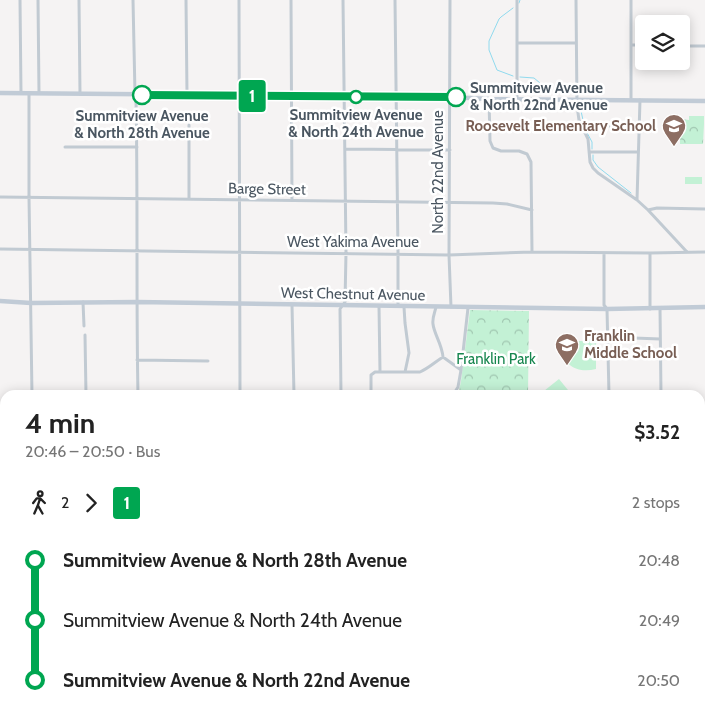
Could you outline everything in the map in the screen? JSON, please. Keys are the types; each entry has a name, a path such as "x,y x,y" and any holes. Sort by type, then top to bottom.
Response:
{"main road":[{"path":"0,93 705,101"},
{"name":"West Chestnut Avenue","path":"0,302 137,302 607,309 705,307"}],"street":[{"path":"20,0 21,93"},
{"path":"38,0 39,94"},
{"path":"79,0 80,94"},
{"path":"133,0 137,147 138,390"},
{"path":"186,0 187,95"},
{"path":"238,0 240,390"},
{"path":"291,0 292,200"},
{"path":"341,390 340,309 344,306 345,302 346,253 343,0"},
{"path":"396,0 398,306"},
{"name":"North 22nd Avenue","path":"450,0 449,255 451,307"},
{"path":"517,0 517,99"},
{"path":"576,0 578,113 588,139 590,162 598,173 648,210 688,252"},
{"path":"631,0 631,100"},
{"path":"517,43 576,43"},
{"path":"690,46 705,46"},
{"path":"29,93 32,390"},
{"path":"489,99 490,141 493,148 501,151 527,154 531,162 532,252"},
{"path":"637,200 640,100"},
{"path":"189,126 189,199"},
{"path":"583,126 638,126"},
{"path":"65,147 137,147"},
{"path":"345,149 450,150"},
{"path":"588,152 638,152"},
{"name":"Barge Street","path":"0,197 449,202 507,204 532,210"},
{"path":"648,210 657,208 705,209"},
{"name":"West Yakima Avenue","path":"0,249 449,255 532,252 705,252"},
{"path":"604,253 604,305 607,309 608,336 608,390"},
{"path":"650,253 650,309"},
{"path":"83,302 84,326"},
{"path":"292,305 294,390"},
{"path":"379,306 380,372"},
{"path":"404,306 410,353 405,372"},
{"path":"436,307 433,326 444,357 461,370"},
{"path":"456,390 461,370 468,308"},
{"path":"660,308 661,390"},
{"path":"85,335 86,390"},
{"path":"608,336 660,338"},
{"path":"371,390 371,375 373,373 420,372 444,357"},
{"path":"138,360 208,361"},
{"path":"30,721 71,721"}],"green space":[{"path":"689,116 704,116 704,124 689,124"},
{"path":"682,119 689,120 689,124 704,124 703,144 680,144"},
{"path":"685,177 702,177 702,184 685,184"},
{"name":"Franklin Park","path":"470,310 529,311 528,390 459,390"},
{"path":"583,339 593,339 596,342 596,369 582,370 570,366 566,361 562,349 563,341 583,341"},
{"path":"559,379 568,390 545,390"}],"waterway":[{"path":"513,8 499,19 489,41 489,50 497,70 513,76"},
{"path":"520,77 534,78 540,83"},
{"path":"581,111 585,129 592,142 592,149"},
{"path":"593,155 593,160 598,167 631,193"}],"bus line":[{"name":"1","path":"142,95 456,97"}],"place":[{"name":"Summitview Avenue & North 28th Avenue","path":"142,95"},
{"name":"Summitview Avenue & North 24th Avenue","path":"356,97"},
{"name":"Summitview Avenue & North 22nd Avenue","path":"456,97"},
{"name":"Roosevelt Elementary School","path":"674,147"},
{"name":"Franklin Middle School","path":"567,366"}]}
